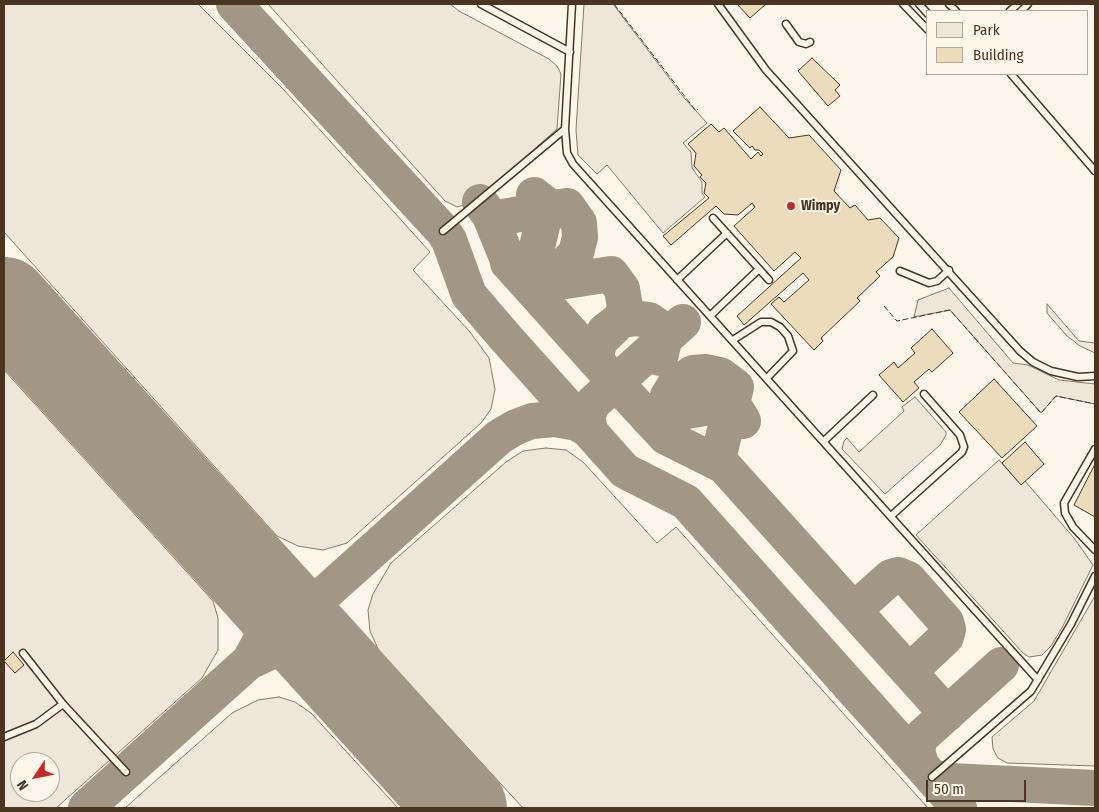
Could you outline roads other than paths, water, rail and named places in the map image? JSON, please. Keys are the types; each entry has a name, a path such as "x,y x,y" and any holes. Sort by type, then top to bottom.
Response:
{"lane":[{"path":"482,4 570,52"},
{"path":"572,4 565,129 567,153 573,164 1038,680"},
{"path":"718,4 766,70 949,270 1020,351 1033,362 1067,376 1095,376"},
{"path":"903,4 926,28"},
{"path":"786,24 798,42 806,44 810,42"},
{"path":"1012,75 1095,169"},
{"path":"443,231 565,129"},
{"path":"713,218 769,280"},
{"path":"677,280 727,234"},
{"path":"711,315 759,270"},
{"path":"900,271 929,283 938,281 949,270"},
{"path":"733,340 761,322 771,322 780,327 788,336 793,351 767,378"},
{"path":"891,516 962,452 964,447 960,435 924,394"},
{"path":"824,441 873,395"},
{"path":"1095,449 1064,504 1065,513 1073,526 1095,550"},
{"path":"932,777 1024,699 1038,680 1072,624 1095,576"},
{"path":"23,653 63,704 126,772"},
{"path":"4,738 36,724 63,704"}],"place":[{"name":"Wimpy","path":"791,206"}]}
